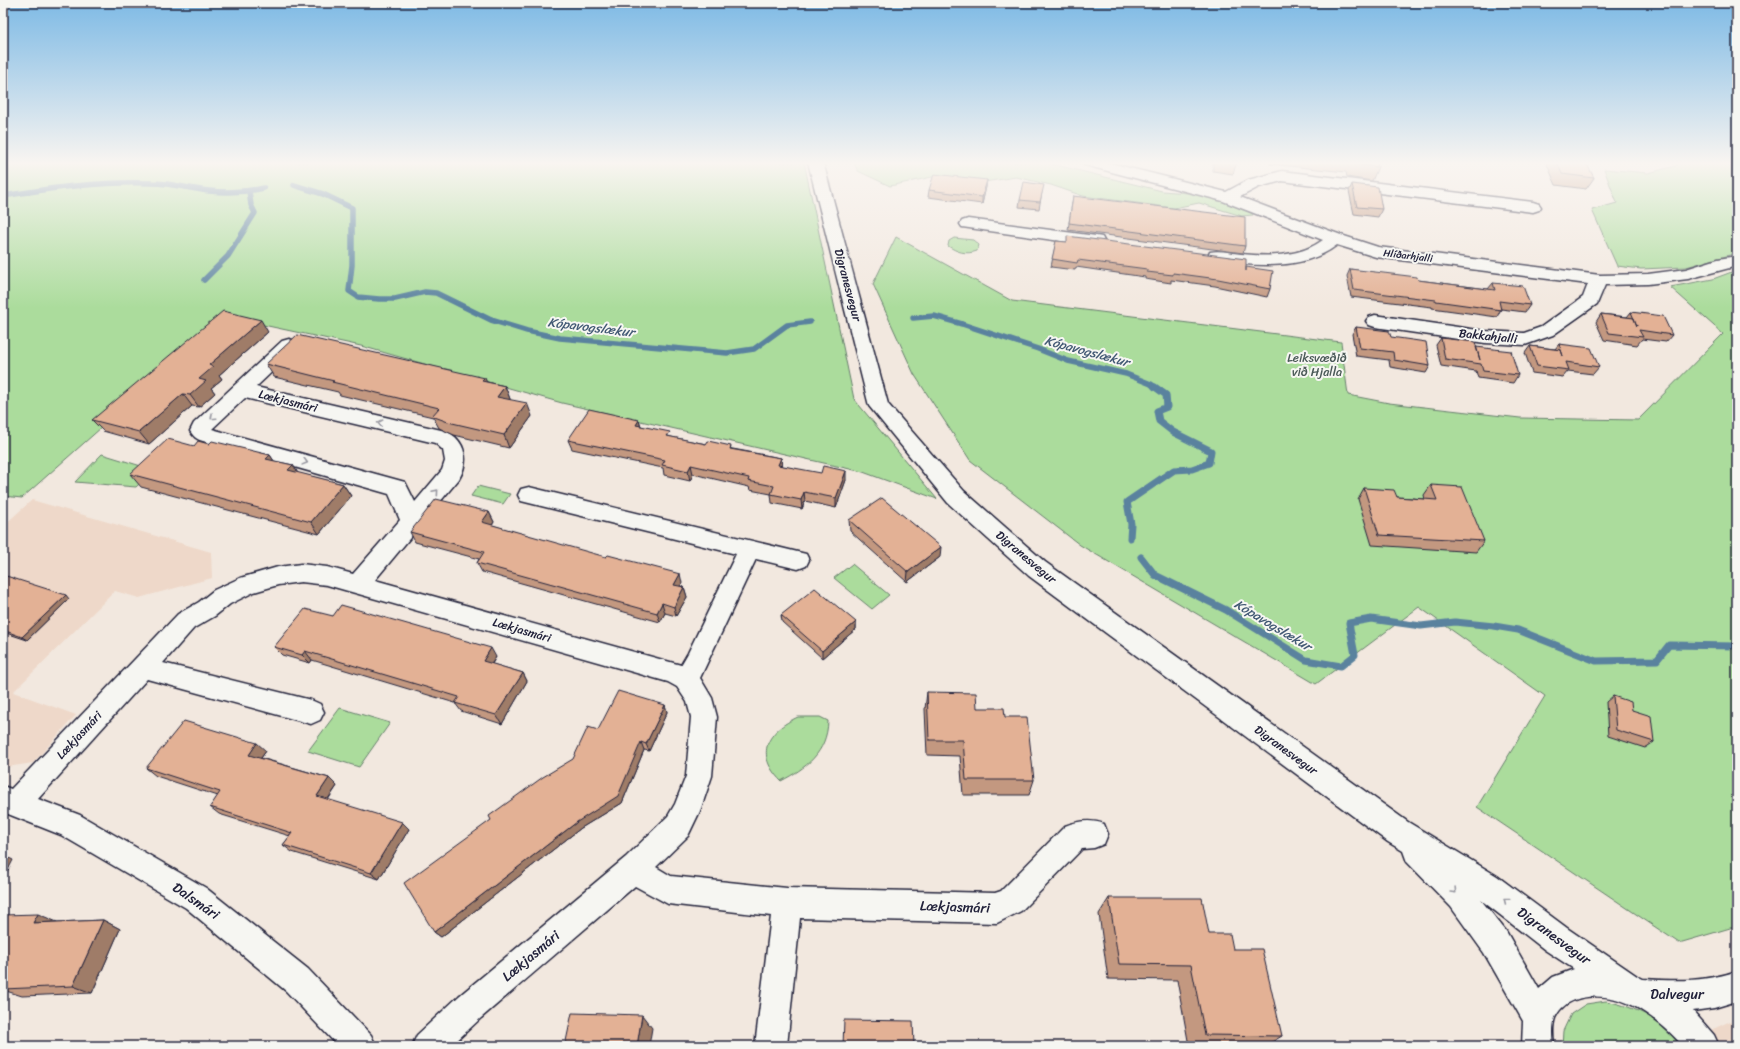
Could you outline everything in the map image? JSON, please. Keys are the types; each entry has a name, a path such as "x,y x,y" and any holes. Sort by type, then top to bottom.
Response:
{"street":[{"name":"Digranesvegur","path":"828,211 879,406 956,497 1037,568 1398,832 1487,886 1556,939 1634,991"},
{"name":"Hlíðarhjalli","path":"1262,211 1335,239 1376,252 1600,280 1648,279 1688,274 1724,263 1737,261"},
{"path":"968,224 1115,243"},
{"path":"1200,254 1246,260 1282,260 1315,252 1327,247 1335,239"},
{"name":"Bakkahjalli","path":"1376,321 1485,337 1525,339 1547,331 1591,300 1596,285 1600,280"},
{"name":"Lækjasmári","path":"289,344 201,428 200,431 203,434 397,488 404,501 411,521"},
{"name":"Lækjasmári","path":"241,390 441,437 453,447 455,461 452,473 358,584"},
{"path":"529,495 798,560"},
{"path":"686,679 697,661 750,549"},
{"name":"Lækjasmári","path":"9,802 143,667 186,621 207,609 222,597 248,585 278,576 301,573 327,576 673,673 686,679 699,698 704,717 699,776 686,811 678,826 636,867 470,1007 428,1046"},
{"path":"143,667 160,673 311,712"},
{"name":"Dalsmári","path":"9,802 70,825 196,898 297,980 360,1046"},
{"name":"Digranesvegur","path":"1398,832 1460,897 1495,942 1538,1032"},
{"name":"Lækjasmári","path":"636,867 648,879 668,890 787,903 997,908 1011,901 1075,836 1094,834"},
{"path":"771,1046 787,903"},
{"path":"1538,1032 1545,1006 1553,995 1564,987 1578,982 1594,981 1611,983 1634,991 1653,1001 1677,1018 1703,1046"},
{"name":"Dalvegur","path":"1634,991 1698,996 1725,991 1737,986"}],"shaded area":[{"path":"32,500 211,552 212,578 139,598 115,591 13,692 76,715 33,763 7,767 3,766 3,526"},
{"path":"1737,1018 1737,1046 1676,1046"}],"green space":[{"path":"3,211 814,211 854,399 937,499 863,472 562,403 361,346 226,317 22,498 3,496"},
{"path":"1225,211 1251,211 1253,215 1242,216"},
{"path":"1592,211 1737,211 1737,253 1686,267 1641,269 1617,266"},
{"name":"Leiksvæðið við Hjalla","path":"896,237 1012,301 1341,342 1348,395 1389,403 1520,418 1638,420 1723,334 1670,287 1713,279 1737,270 1737,926 1679,943 1477,807 1545,696 1419,607 1316,684 1080,545 970,460 914,374 873,284"},
{"path":"954,238 973,240 979,245 977,251 965,253 951,248 948,246 949,241"},
{"path":"102,454 154,470 136,487 75,482"},
{"path":"478,486 510,494 503,504 471,496"},
{"path":"852,564 889,595 872,609 834,578"},
{"path":"340,708 390,723 359,767 308,751"},
{"path":"798,717 820,717 828,721 827,732 824,742 814,758 799,771 781,781 768,762 766,753 768,744 778,729"},
{"path":"1606,1001 1629,1007 1649,1016 1667,1029 1684,1046 1562,1046 1563,1031 1571,1014 1586,1004"}],"building":[{"path":"1071,211 1195,211 1245,217 1245,246 1069,223"},
{"path":"1067,236 1246,259 1246,267 1273,271 1270,289 1218,279 1173,273 1173,275 1147,272 1147,269 1078,260 1077,263 1052,259 1056,241 1067,242"},
{"path":"1350,269 1417,277 1418,280 1495,290 1493,283 1523,286 1530,305 1499,301 1501,310 1354,290"},
{"path":"223,311 261,320 209,365 213,367 199,379 206,381 190,395 183,394 139,432 92,420"},
{"path":"1631,312 1663,316 1672,335 1639,330 1643,337 1609,333 1601,314 1634,318"},
{"path":"1356,327 1389,331 1391,337 1426,342 1430,366 1394,360 1393,352 1360,348"},
{"path":"297,335 485,378 482,381 505,386 497,397 527,403 504,435 448,422 432,416 439,408 266,364"},
{"path":"1441,338 1475,342 1476,347 1511,351 1518,375 1483,371 1481,364 1445,359"},
{"path":"1559,344 1591,348 1599,367 1566,362 1569,370 1537,366 1530,346 1561,350"},
{"path":"589,409 639,420 636,425 670,432 667,436 706,444 708,441 731,446 730,449 781,458 778,465 821,473 823,466 846,471 836,498 804,492 801,500 771,494 774,486 748,481 749,478 691,465 688,471 662,465 665,460 568,440"},
{"path":"168,439 194,446 198,441 209,444 212,441 270,455 266,459 293,465 288,470 343,484 311,522 130,474"},
{"path":"1431,485 1462,487 1484,541 1379,535 1364,488 1394,490 1397,497 1437,500"},
{"path":"882,498 941,547 908,572 849,520"},
{"path":"436,499 489,512 482,522 606,557 608,555 680,574 674,585 684,587 674,607 662,603 657,613 477,563 484,552 410,532"},
{"path":"3,575 66,595 22,637 3,630"},
{"path":"815,588 856,622 822,651 781,615"},
{"path":"341,605 491,648 483,661 523,673 496,715 455,703 459,697 305,651 302,655 274,647 305,609 333,616"},
{"path":"618,691 665,705 646,744 641,742 618,796 577,822 434,932 404,883 491,820 489,816 543,777 573,759 588,727 598,730"},
{"path":"927,692 976,693 977,708 1004,708 1005,717 1027,717 1034,780 966,780 963,740 929,740"},
{"path":"1613,696 1631,702 1632,710 1651,716 1654,742 1616,730"},
{"path":"184,721 257,743 249,755 329,778 317,796 402,822 371,873 283,845 292,833 210,807 220,792 146,768"},
{"path":"1109,898 1202,898 1209,934 1230,934 1233,949 1262,949 1282,1036 1205,1035 1191,965 1119,964"},
{"path":"38,914 33,923 103,920 73,986 3,989 3,984 6,978 3,978 3,915"},
{"path":"572,1013 642,1015 637,1046 565,1046"},
{"path":"844,1020 913,1021 914,1046 843,1046"}],"waterway":[{"path":"204,280 228,256 255,213 254,211"},
{"name":"Kópavogslækur","path":"352,211 352,265 349,291 358,297 395,299 425,292 436,293 491,320 527,331 560,338 727,353 754,349 787,325 810,322"},
{"name":"Kópavogslækur","path":"913,318 934,316 962,324 1038,349 1068,361 1126,374 1151,384 1156,388"},
{"name":"Kópavogslækur","path":"1130,538 1131,524 1127,502 1174,470 1192,469 1209,463 1211,451 1173,432 1159,421 1157,411 1167,407 1166,395 1155,387"},
{"name":"Kópavogslækur","path":"1141,557 1155,575 1226,610 1306,660 1341,666 1355,655 1349,623 1371,619 1421,626 1455,622 1518,630 1596,661 1657,660 1669,645 1737,646"}]}
